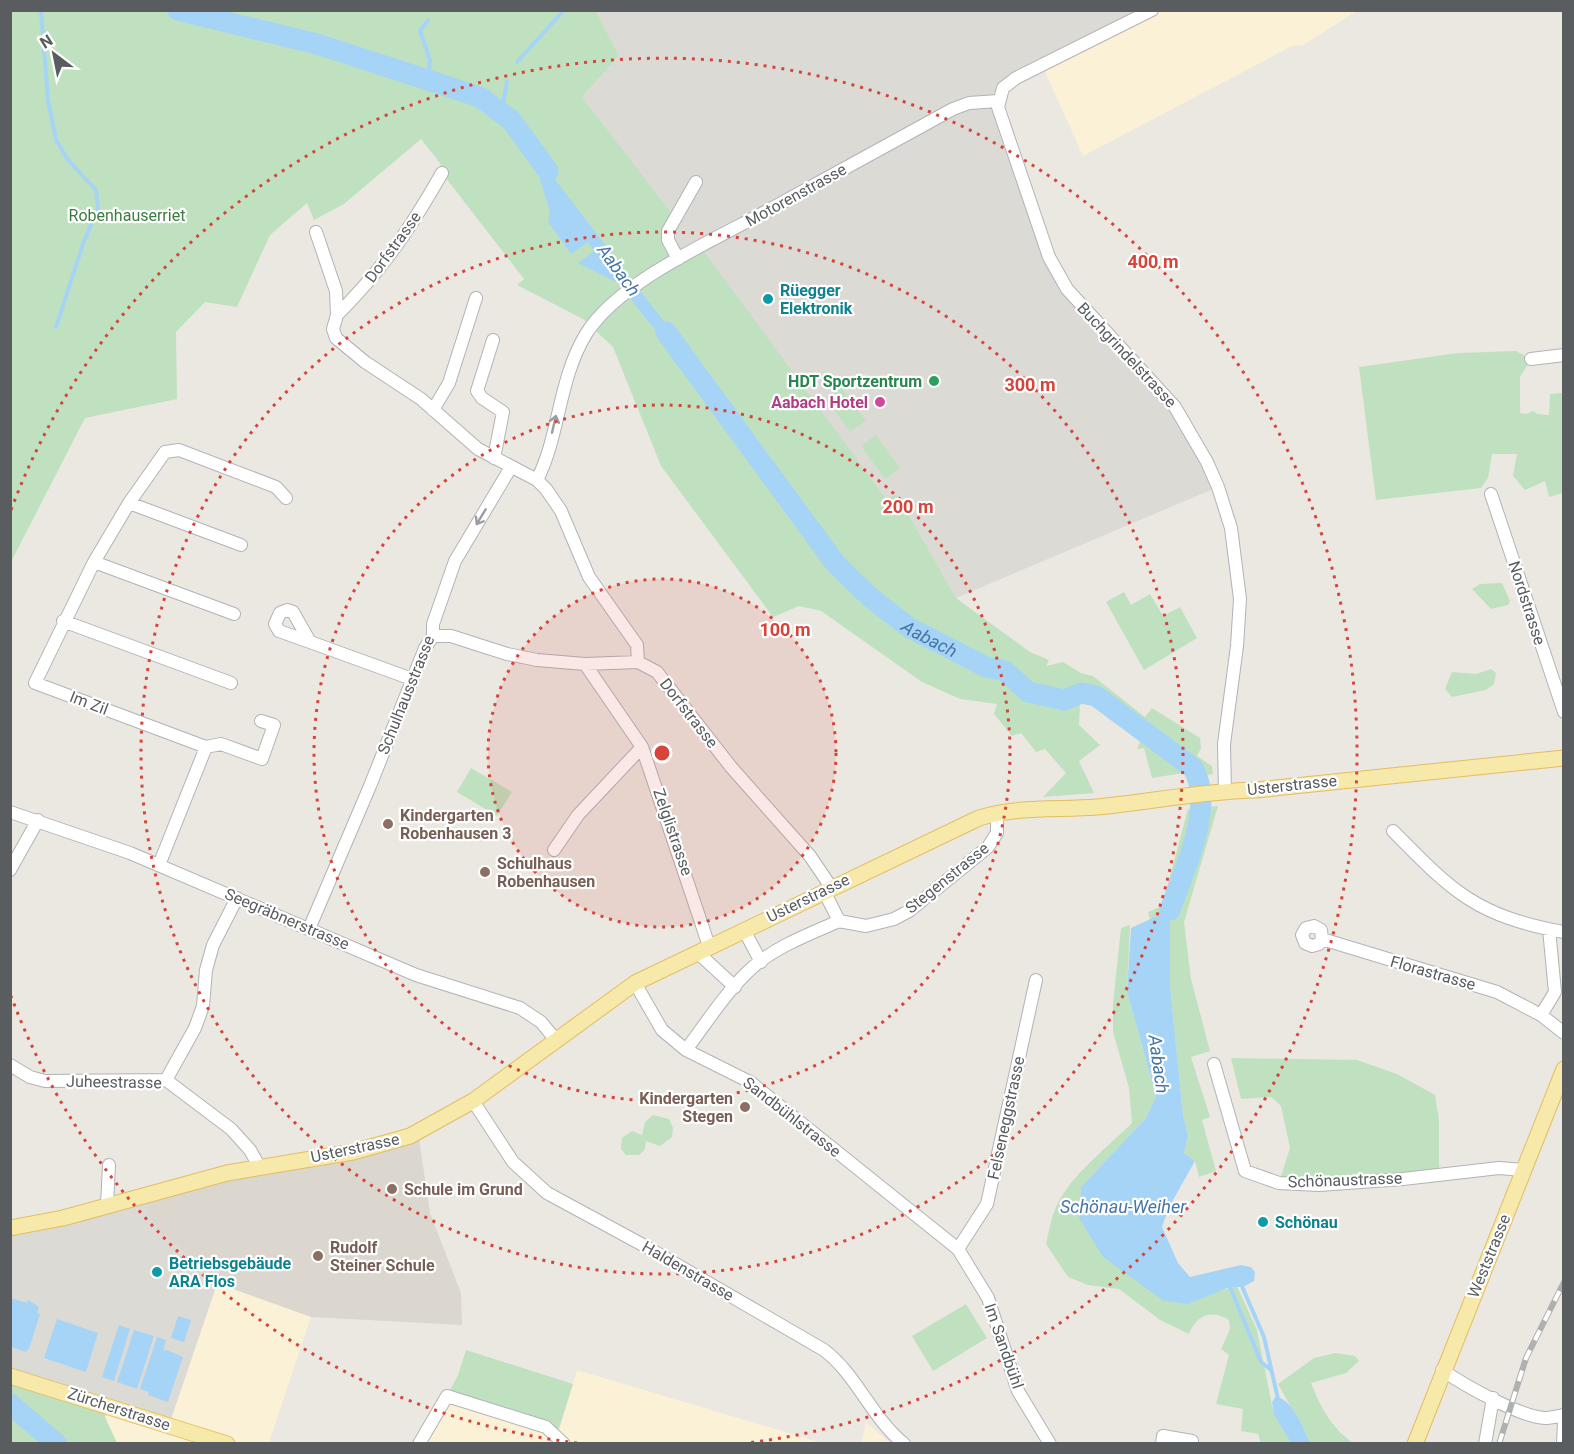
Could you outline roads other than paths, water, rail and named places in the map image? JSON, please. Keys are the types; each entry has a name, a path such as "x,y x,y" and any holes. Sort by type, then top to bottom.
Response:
{"main road":[{"name":"Usterstrasse","path":"10,1228 259,1166 353,1152 400,1139 431,1127 473,1101 555,1039 635,983 963,824 997,813 1029,808 1114,805 1217,791 1412,775 1563,758"},
{"name":"Weststrasse","path":"1415,1443 1563,1069"},
{"name":"Zürcherstrasse","path":"10,1376 227,1443"}],"street":[{"path":"998,101 1003,88 1016,78 1152,10"},
{"name":"Motorenstrasse","path":"537,480 544,466 561,396 578,349 596,321 622,297 678,259 953,110 969,103 998,101"},
{"name":"Buchgrindelstrasse","path":"998,101 999,113 1049,257 1067,289 1175,407 1208,462 1232,528 1240,599 1237,646 1217,791"},
{"name":"Dorfstrasse","path":"337,315 376,272 410,229 442,173"},
{"path":"678,259 668,240 668,231 696,182"},
{"path":"316,232 336,291 337,315 333,328 341,343 433,410 467,441 537,480 561,511 589,577 633,636 639,652 638,662 585,664 520,657 451,636 433,636"},
{"path":"433,410 449,383 476,297"},
{"path":"493,340 477,391 482,398 503,412 494,458"},
{"path":"1531,359 1563,354"},
{"name":"Im Zil","path":"261,721 274,725 262,759 221,744 206,747 35,683 63,621 94,562 161,454 174,449 276,487 286,498"},
{"name":"Schulhausstrasse","path":"309,929 370,786 424,648 433,636 433,624 455,561 511,467"},
{"name":"Nordstrasse","path":"1491,494 1563,712"},
{"path":"129,503 242,545"},
{"path":"94,562 234,614"},
{"path":"63,621 231,683"},
{"path":"310,642 412,679"},
{"name":"Dorfstrasse","path":"638,662 665,680 731,767 810,856 827,889"},
{"name":"Zelglistrasse","path":"585,664 642,747 703,949"},
{"path":"159,865 206,747"},
{"path":"554,850 578,815 642,747"},
{"name":"Seegräbnerstrasse","path":"10,812 38,820 159,865 416,975 520,1008 541,1022 555,1039"},
{"name":"Stegenstrasse","path":"839,921 866,926 894,919 909,911 988,847 997,833 997,813"},
{"path":"10,870 38,820"},
{"path":"1393,831 1444,882 1473,904 1503,917 1563,932"},
{"path":"686,1050 735,987 761,962 781,949 839,921 827,889"},
{"path":"166,1080 195,1028 203,1006 206,970 213,945 237,898"},
{"path":"1541,1015 1555,992 1549,929"},
{"path":"744,930 761,962"},
{"name":"Florastrasse","path":"1323,939 1497,992 1541,1015 1563,1033"},
{"path":"703,949 735,987"},
{"name":"Felseneggstrasse","path":"958,1248 987,1204 1036,980"},
{"name":"Sandbühlstrasse","path":"635,983 662,1030 686,1050 750,1082 958,1248"},
{"name":"Schönaustrasse","path":"1214,1064 1245,1171 1279,1183 1319,1185 1403,1179 1499,1168 1523,1170"},
{"name":"Juheestrasse","path":"10,1065 30,1077 45,1081 166,1080 231,1129 250,1150 259,1166"},
{"name":"Haldenstrasse","path":"473,1101 513,1162 547,1193 643,1245 824,1350 842,1367 880,1420 903,1443"},
{"path":"107,1205 109,1165"},
{"name":"Im Sandbühl","path":"958,1248 988,1298 1018,1391 1050,1443"},
{"path":"1443,1370 1460,1382 1528,1415 1546,1418 1563,1415"},
{"path":"419,1443 447,1396 546,1427 564,1443"},
{"path":"1485,1443 1493,1398"},
{"path":"1563,1421 1563,1443"},
{"path":"1162,1443 1164,1436 1192,1441 1191,1443"}],"water":[{"path":"531,148 678,340 682,354 670,349 618,283 578,263 594,251 588,242 571,254 548,222 550,213"},
{"name":"Schönau-Weiher","path":"1170,910 1170,986 1183,1115 1188,1136 1184,1153 1195,1161 1169,1207 1162,1227 1178,1263 1190,1277 1241,1265 1251,1267 1255,1272 1254,1281 1243,1287 1230,1287 1188,1304 1164,1301 1103,1257 1079,1218 1081,1187 1146,1118 1156,1096 1127,992 1131,928"},
{"path":"11,1298 27,1303 28,1300 39,1307 37,1313 40,1314 29,1349 25,1352 11,1347"},
{"path":"178,1316 191,1320 184,1342 171,1338"},
{"path":"57,1319 98,1333 86,1372 44,1358"},
{"path":"119,1325 130,1329 114,1381 102,1377"},
{"path":"134,1330 154,1336 137,1389 117,1382"},
{"path":"157,1337 166,1340 163,1351 167,1350 183,1357 168,1402 148,1395 149,1392 140,1389"},
{"path":"1276,1396 1283,1399 1293,1410 1311,1443 1291,1443 1274,1415 1272,1402"}],"waterway":[{"path":"41,10 48,100 56,140 68,160 96,190 98,208 83,244 56,327"},
{"name":"Aabach","path":"178,10 317,44 480,97 511,120 548,171"},
{"path":"517,62 564,10"},
{"path":"428,20 420,31 430,60 428,80"},
{"path":"502,110 507,81"},
{"name":"Aabach","path":"666,332 835,563 871,598 910,628 986,667 1005,671 1028,692 1065,700 1081,693 1096,696 1193,768 1199,784 1201,801 1199,820 1189,858 1170,910"},
{"name":"Aabach","path":"1241,1284 1264,1337 1278,1399"},
{"name":"Aabach","path":"1230,1287 1261,1362 1271,1370"},
{"name":"Aabach","path":"10,1404 57,1444"}],"railway":[{"path":"1499,1444 1526,1358 1564,1282"}],"place":[{"name":"Rüegger Elektronik","path":"768,299"},
{"name":"HDT Sportzentrum","path":"934,381"},
{"name":"Aabach Hotel","path":"880,402"},
{"name":"Kindergarten Robenhausen 3","path":"388,824"},
{"name":"Schulhaus Robenhausen","path":"485,872"},
{"name":"Kindergarten Stegen","path":"745,1107"},
{"name":"Schule im Grund","path":"392,1189"},
{"name":"Schönau","path":"1263,1222"},
{"name":"Rudolf Steiner Schule","path":"318,1256"},
{"name":"Betriebsgebäude ARA Flos","path":"157,1272"}],"park label":[{"name":"Robenhauserriet","path":"127,215"}]}
